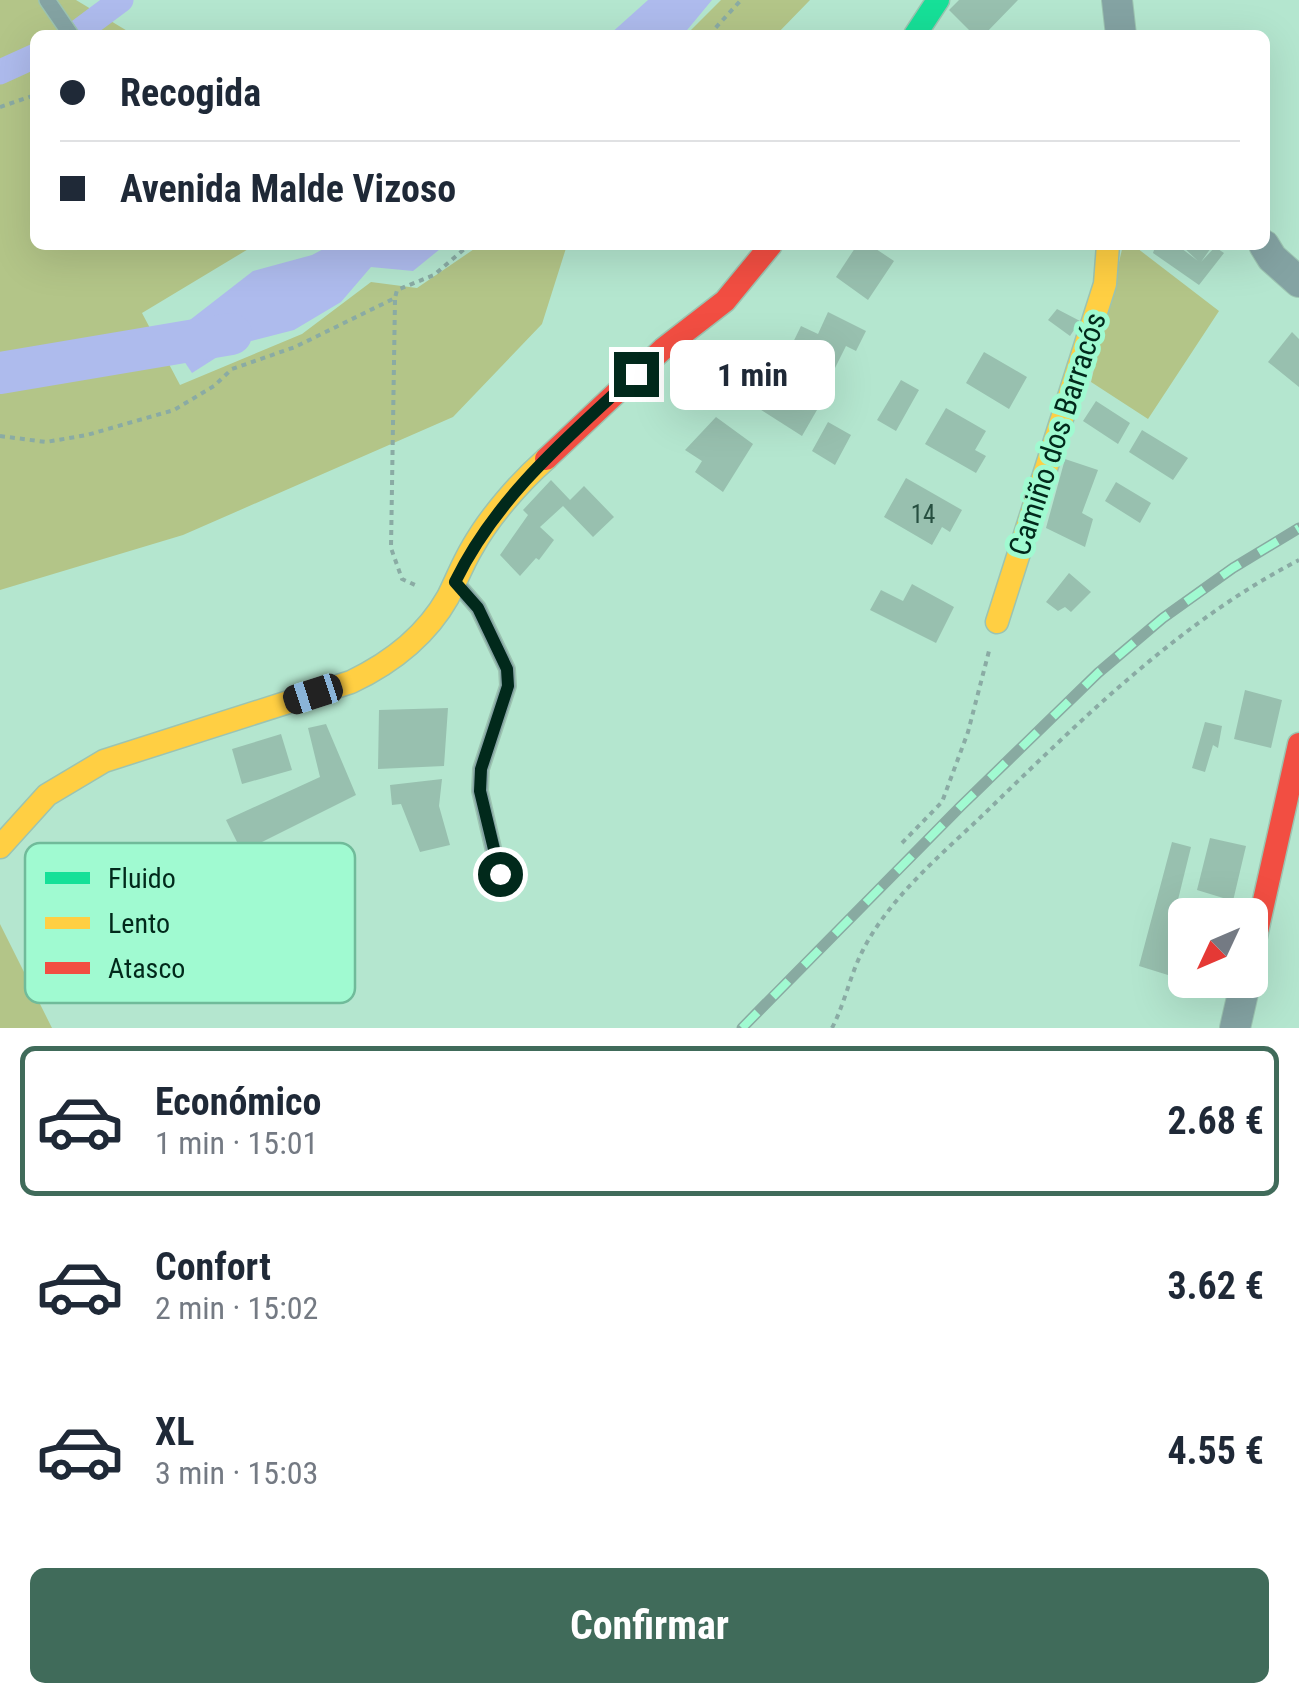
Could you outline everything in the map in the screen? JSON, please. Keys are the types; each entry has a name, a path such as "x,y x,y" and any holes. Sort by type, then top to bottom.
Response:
{"street":[{"path":"918,30 938,0"},
{"path":"1117,0 1120,30"},
{"path":"0,847 47,795 104,761 351,682 388,664 420,634 451,591 473,545 530,473 663,349 724,301 767,250"},
{"name":"Camiño dos Barracós","path":"997,622 1034,496 1061,429 1105,284 1108,250"},
{"path":"1267,250 1299,282"},
{"path":"1265,898 1299,744"},
{"path":"1236,1028 1242,998"}],"lane":[{"path":"50,4 68,30"},
{"path":"451,591 478,608 507,669 508,686 481,769 480,791 500,874"}],"path":[{"path":"714,30 742,0"},
{"path":"0,107 30,97"},
{"path":"451,591 402,579 391,548 395,298 397,290 434,275 464,250"},
{"path":"0,436 46,442 88,435 174,410 214,386 232,369 312,339 395,298"},
{"path":"832,1028 863,950 904,894 1022,778 1195,623 1256,582 1299,560"},
{"path":"902,843 942,802 968,732 997,622"}],"green space":[{"path":"0,0 76,0 126,30 30,30 30,250 247,250 142,313 180,385 302,334 371,282 417,288 473,250 565,250 542,324 453,417 183,535 0,590"},
{"path":"721,0 810,0 781,30 691,30"},
{"path":"1122,250 1140,250 1219,311 1148,419 1091,382"},
{"path":"0,924 25,974 25,1003 40,1003 52,1028 0,1028"}],"water":[{"path":"648,0 712,0 687,30 615,30"},
{"path":"322,250 439,250 413,271 371,267 341,302 294,330 236,345 192,373 168,337 253,271"}],"building":[{"path":"959,0 1018,0 989,30 969,30 949,10"},
{"path":"854,250 878,250 894,261 868,300 836,277"},
{"path":"1184,250 1198,261 1186,250 1209,250 1201,262 1212,250 1224,253 1199,285 1153,253"},
{"path":"1057,309 1080,321 1070,336 1048,320"},
{"path":"828,312 866,331 856,351 846,346 827,384 783,363 801,326 818,334"},
{"path":"1292,332 1299,339 1299,387 1268,362"},
{"path":"984,352 1027,377 1009,409 966,383"},
{"path":"901,380 919,390 896,431 877,420"},
{"path":"785,381 821,403 802,436 758,408 770,389 778,393"},
{"path":"1096,401 1130,423 1118,444 1083,421"},
{"path":"946,408 986,431 975,450 986,456 976,473 925,444"},
{"path":"716,417 753,444 723,492 695,472 702,461 685,450"},
{"path":"828,422 851,435 835,465 812,451"},
{"path":"1142,430 1188,458 1173,480 1129,452"},
{"path":"1065,459 1098,470 1082,513 1093,519 1085,547 1046,528"},
{"path":"906,478 962,510 950,532 942,527 932,545 884,517"},
{"path":"551,480 570,500 584,486 614,517 593,537 563,506 540,527 554,540 520,576 500,555 528,515 523,510"},
{"path":"1116,482 1151,503 1140,523 1105,501"},
{"path":"1069,573 1091,592 1071,612 1065,607 1058,611 1046,602"},
{"path":"912,584 954,607 936,643 870,610 881,590 903,601"},
{"path":"1245,690 1282,700 1271,748 1234,739"},
{"path":"448,708 444,766 378,769 379,710"},
{"path":"1205,722 1222,726 1218,748 1213,745 1205,772 1192,768"},
{"path":"326,724 356,795 260,843 238,843 226,820 320,777 308,728"},
{"path":"281,734 292,770 242,784 232,749"},
{"path":"442,779 439,806 450,845 420,852 401,804 392,805 390,785"},
{"path":"1210,838 1246,846 1234,898 1197,890"},
{"path":"1172,842 1191,847 1178,898 1168,898 1168,975 1139,966"}],"waterway":[{"path":"81,30 121,0"},
{"path":"0,72 30,58"},
{"path":"0,373 231,334"}],"railway":[{"path":"742,1028 1098,673 1163,618 1233,568 1299,528"}],"traffic: fast":[{"path":"918,30 938,0"}],"traffic: slow":[{"path":"997,622 1105,284 1108,250"},
{"path":"0,847 47,795 104,761 351,682 393,657 429,624 487,524 546,459"}],"traffic: jam":[{"path":"546,459 663,349 725,301 767,250"},
{"path":"1265,898 1299,744"}],"route":[{"path":"500,874 480,791 481,769 508,686 507,669 478,608 455,582 473,545 530,473 636,374"}]}
